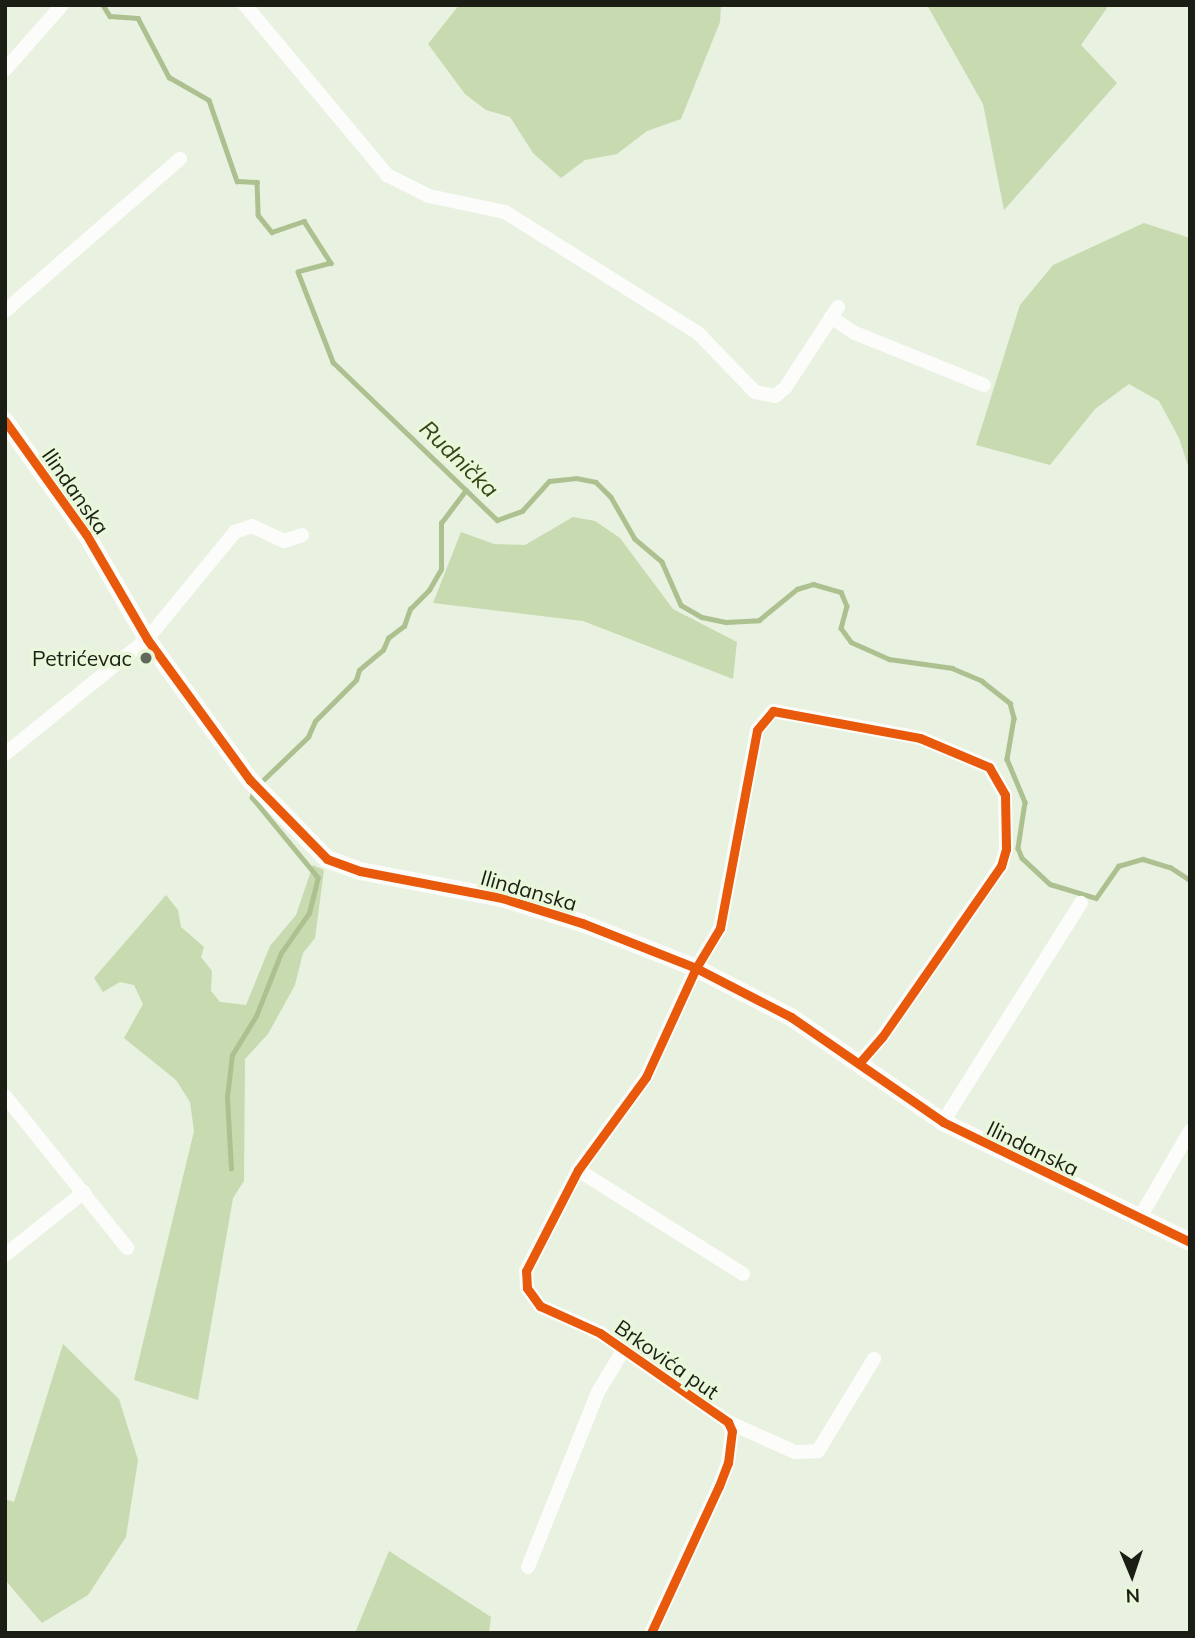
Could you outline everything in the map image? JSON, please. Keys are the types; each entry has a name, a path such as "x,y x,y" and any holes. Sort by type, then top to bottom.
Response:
{"street":[{"path":"5,70 62,5"},
{"path":"245,5 387,175 429,196 505,212 698,333 755,392 775,396 785,388 834,312 855,332 984,385"},
{"path":"5,311 180,159"},
{"name":"Ilindanska","path":"5,421 86,534 147,639 250,780 314,848 342,866 502,898 582,923 696,968 791,1017 943,1122 1190,1242"},
{"path":"5,754 147,639 235,532 252,526 284,541 302,535"},
{"name":"Brkovića put","path":"651,1633 728,1463 733,1440 728,1422 600,1332 540,1306 527,1288 528,1262 578,1170 646,1077 696,968 724,917 757,730 765,716 782,710 864,730 894,732 989,767 1005,795 1006,849 1001,866 882,1037 859,1063"},
{"path":"943,1122 1081,903"},
{"path":"5,1096 127,1248"},
{"path":"1139,1219 1190,1131"},
{"path":"578,1170 743,1274"},
{"path":"5,1255 84,1192"},
{"path":"528,1567 598,1392 624,1349"},
{"path":"728,1422 795,1452 818,1451 874,1359"}],"green space":[{"path":"459,5 721,5 720,22 681,119 647,131 617,154 585,160 561,178 533,153 510,117 486,110 465,94 428,44"},
{"path":"927,5 1109,5 1081,45 1117,83 1004,210 983,104"},
{"path":"1144,223 1190,238 1190,472 1179,438 1159,401 1129,384 1095,409 1050,465 976,445 1020,305 1053,265"},
{"path":"573,517 595,521 620,538 673,609 737,642 733,679 583,621 433,603 461,532 494,544 525,545"},
{"path":"313,865 324,870 315,938 303,953 295,985 268,1034 245,1059 244,1181 233,1198 198,1400 134,1380 194,1131 190,1102 176,1080 124,1038 143,1004 134,985 120,982 103,992 94,978 166,895 178,910 181,927 204,947 201,957 212,971 211,991 220,1002 246,1005 270,946 296,915"},
{"path":"63,1344 119,1399 138,1460 126,1537 88,1595 42,1623 5,1580 5,1499 14,1502"},
{"path":"389,1551 491,1617 489,1633 355,1633"}],"waterway":[{"name":"Rudnička","path":"103,5 110,16 138,18 169,77 209,100 237,181 257,182 258,215 272,232 304,221 331,263 298,272 333,362 497,520 522,511 549,481 576,478 596,482 611,497 635,539 662,562 681,605 702,617 726,622 759,620 797,589 813,584 841,592 847,606 841,628 851,642 889,659 952,668 982,681 1010,703 1014,718 1007,759 1025,802 1018,848 1022,858 1050,884 1096,898 1118,866 1143,859 1170,867 1190,880"},
{"path":"259,784 308,737 315,721 356,680 359,670 383,650 388,638 404,626 410,609 429,590 441,569 441,523 466,490"},
{"path":"231,1169 227,1097 232,1055 256,1016 281,953 309,913 318,878 252,798 253,790"}],"cycle path":[{"path":"5,421 86,534 147,639 250,780 327,859 360,871 502,898 582,923 696,968 791,1017 943,1122 1190,1242"},
{"path":"651,1633 719,1486 728,1463 732,1431 728,1422 600,1333 540,1306 527,1288 526,1271 578,1170 646,1077 696,968 720,928 757,730 773,711 920,738 989,767 1005,795 1006,849 1001,866 882,1037 859,1063"}],"place":[{"name":"Petrićevac","path":"146,658"}]}
